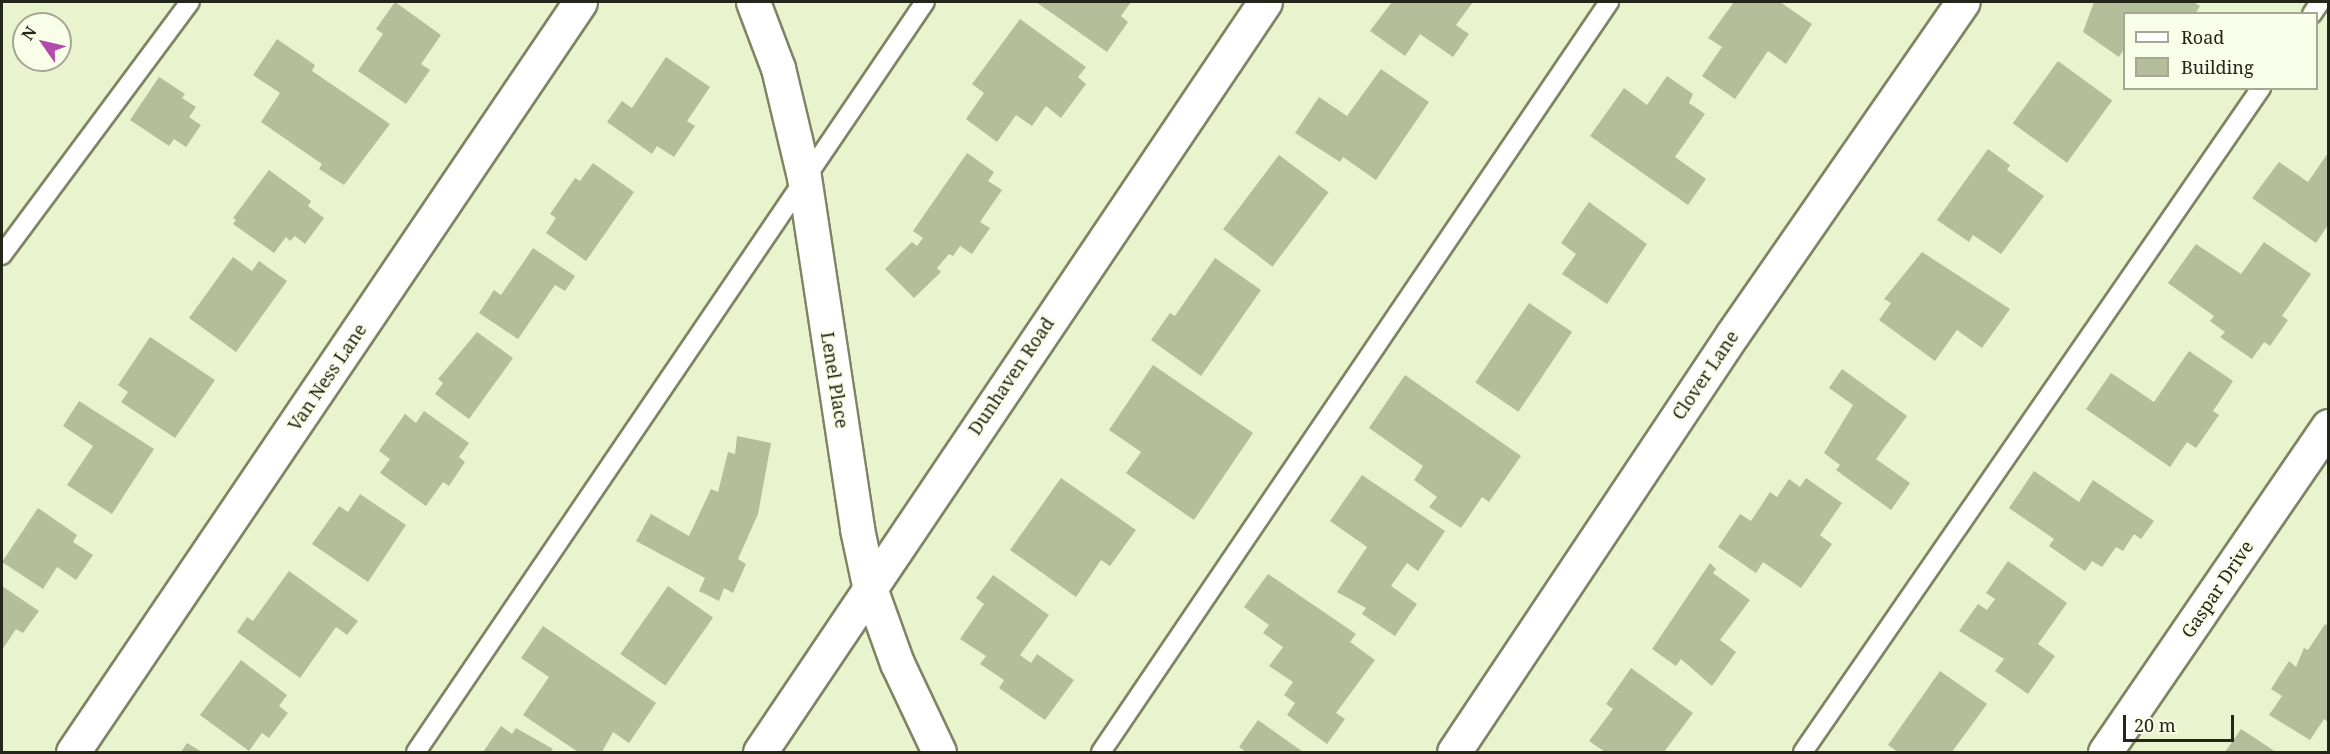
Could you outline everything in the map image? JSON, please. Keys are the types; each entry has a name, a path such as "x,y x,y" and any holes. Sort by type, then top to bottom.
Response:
{"street":[{"name":"Van Ness Lane","path":"73,753 580,2"},
{"name":"Lenel Place","path":"753,2 778,68 804,177 857,529 869,585 897,663 939,753"},
{"name":"Dunhaven Road","path":"760,753 869,585 1265,2"},
{"name":"Clover Lane","path":"1454,753 1732,334 1963,2"},
{"name":"Gaspar Drive","path":"2105,753 2328,426"}],"lane":[{"path":"2,255 190,2"},
{"path":"416,753 804,177 925,2"},
{"path":"1101,753 1609,2"},
{"path":"1803,753 2260,90"}],"building":[{"path":"395,2 441,35 421,64 430,70 406,104 358,71 383,34 376,29"},
{"path":"1036,2 1131,2 1121,16 1128,22 1107,52"},
{"path":"1392,2 1473,2 1456,25 1469,34 1453,57 1420,34 1405,56 1370,31"},
{"path":"1734,2 1780,2 1812,24 1786,64 1768,51 1735,99 1702,76 1722,47 1708,38"},
{"path":"2094,2 2193,2 2200,6 2196,12 2123,12 2123,51 2119,57 2083,32"},
{"path":"1020,19 1086,67 1078,77 1086,84 1061,118 1046,106 1032,126 1016,115 997,142 966,119 984,93 972,84"},
{"path":"277,39 315,65 312,71 390,124 344,185 319,169 322,164 261,122 280,93 253,75"},
{"path":"666,57 710,87 687,121 695,126 674,157 657,146 652,154 607,122 622,101 632,108"},
{"path":"2058,61 2112,100 2067,163 2013,123"},
{"path":"1381,69 1429,102 1376,180 1343,157 1340,162 1295,133 1319,97 1347,116"},
{"path":"1667,76 1693,94 1689,103 1705,114 1675,157 1706,179 1688,205 1590,136 1624,88 1647,105"},
{"path":"159,77 185,94 182,98 196,107 189,117 201,125 186,147 174,139 169,146 130,120"},
{"path":"1988,149 2010,165 2007,170 2044,196 2001,254 1973,235 1969,242 1937,220"},
{"path":"967,153 994,172 988,181 1002,190 980,222 990,228 972,254 960,246 953,256 949,254 937,268 941,272 914,298 885,269 912,242 917,246 923,238 913,231"},
{"path":"2328,153 2328,225 2316,243 2252,198 2279,162 2308,182"},
{"path":"1279,155 1329,192 1273,267 1223,229"},
{"path":"593,163 634,192 586,261 546,233 556,218 550,214 575,178 580,181"},
{"path":"269,170 311,201 308,206 324,218 305,244 295,236 290,241 286,237 274,253 233,224 236,220 233,218"},
{"path":"1589,202 1647,244 1607,304 1562,274 1576,254 1561,243"},
{"path":"2264,242 2311,274 2282,316 2288,320 2270,346 2264,342 2252,359 2220,337 2225,332 2210,321 2214,316 2168,283 2196,244 2241,274"},
{"path":"533,248 575,276 565,291 555,285 518,339 479,313 494,290 501,295"},
{"path":"1922,252 2010,309 1982,348 1957,330 1935,361 1879,320 1891,303 1884,299"},
{"path":"233,257 252,271 259,261 287,281 236,352 189,318"},
{"path":"1215,258 1261,290 1201,376 1151,340 1170,313 1175,316"},
{"path":"1529,303 1572,332 1518,412 1475,383"},
{"path":"477,332 513,358 469,419 435,394 443,383 438,379"},
{"path":"150,337 215,380 175,438 121,402 128,392 118,385"},
{"path":"2189,351 2233,381 2213,411 2219,415 2196,448 2187,442 2170,467 2086,409 2111,373 2154,402"},
{"path":"1153,365 1253,433 1194,520 1126,473 1141,452 1109,430"},
{"path":"1842,369 1907,416 1876,459 1910,483 1891,510 1836,470 1840,465 1824,453 1853,405 1829,388"},
{"path":"1405,375 1521,456 1489,502 1482,497 1461,528 1429,507 1437,497 1414,480 1423,466 1369,428"},
{"path":"79,401 154,449 112,514 67,485 93,446 63,426"},
{"path":"424,411 469,443 459,457 465,462 449,486 443,482 426,506 380,473 390,459 379,451 405,414 416,423"},
{"path":"737,436 771,443 758,514 738,559 746,564 733,593 724,588 719,601 699,591 705,578 636,541 651,514 689,536 711,489 718,492 728,452 735,454"},
{"path":"2034,471 2079,502 2093,480 2154,521 2141,539 2134,534 2123,551 2116,547 2102,567 2092,561 2085,571 2049,546 2054,539 2009,508"},
{"path":"1362,475 1445,531 1418,571 1407,563 1391,586 1417,604 1395,636 1362,614 1366,608 1337,592 1367,547 1330,521"},
{"path":"1061,478 1136,530 1110,566 1101,560 1076,597 1010,550"},
{"path":"1806,478 1842,503 1820,535 1832,544 1801,588 1763,562 1756,573 1718,547 1740,514 1751,521 1770,492 1777,497 1789,479 1800,487"},
{"path":"360,494 406,525 368,582 312,544 339,506 348,512"},
{"path":"38,508 77,535 73,542 93,555 76,580 57,567 43,589 2,562"},
{"path":"2008,561 2067,603 2038,644 2055,656 2028,694 1995,671 2004,659 1959,631 1978,604 1987,610 1995,599 1986,593"},
{"path":"1710,563 1716,569 1713,573 1750,600 1720,640 1736,652 1712,686 1681,659 1676,666 1652,649"},
{"path":"289,571 358,621 347,635 336,627 300,678 237,632 247,617 253,621"},
{"path":"1268,574 1356,634 1350,642 1375,660 1336,713 1345,719 1327,744 1287,715 1295,703 1284,695 1293,682 1269,666 1283,647 1263,633 1269,625 1244,607"},
{"path":"993,575 1049,615 1020,655 1031,663 1037,654 1074,680 1045,720 999,688 1004,680 980,664 986,656 960,639 984,604 976,598"},
{"path":"2,586 39,611 23,633 16,629 2,650"},
{"path":"668,586 713,618 665,686 620,654"},
{"path":"2325,624 2328,626 2328,722 2324,719 2310,740 2269,715 2282,696 2271,689 2289,661 2296,667 2304,648 2308,650"},
{"path":"543,626 656,703 629,743 613,732 602,752 578,752 523,715 549,677 521,658"},
{"path":"241,660 287,695 279,706 288,713 269,738 262,733 249,751 200,715"},
{"path":"1631,668 1693,713 1664,752 1605,752 1589,741 1613,709 1606,704"},
{"path":"1940,671 1987,704 1952,752 1898,752 1888,745"},
{"path":"1258,720 1303,752 1246,752 1239,747"},
{"path":"501,726 512,734 516,728 553,749 550,752 483,752"},
{"path":"2241,729 2276,752 2225,752"},
{"path":"187,743 202,752 181,752"}]}
